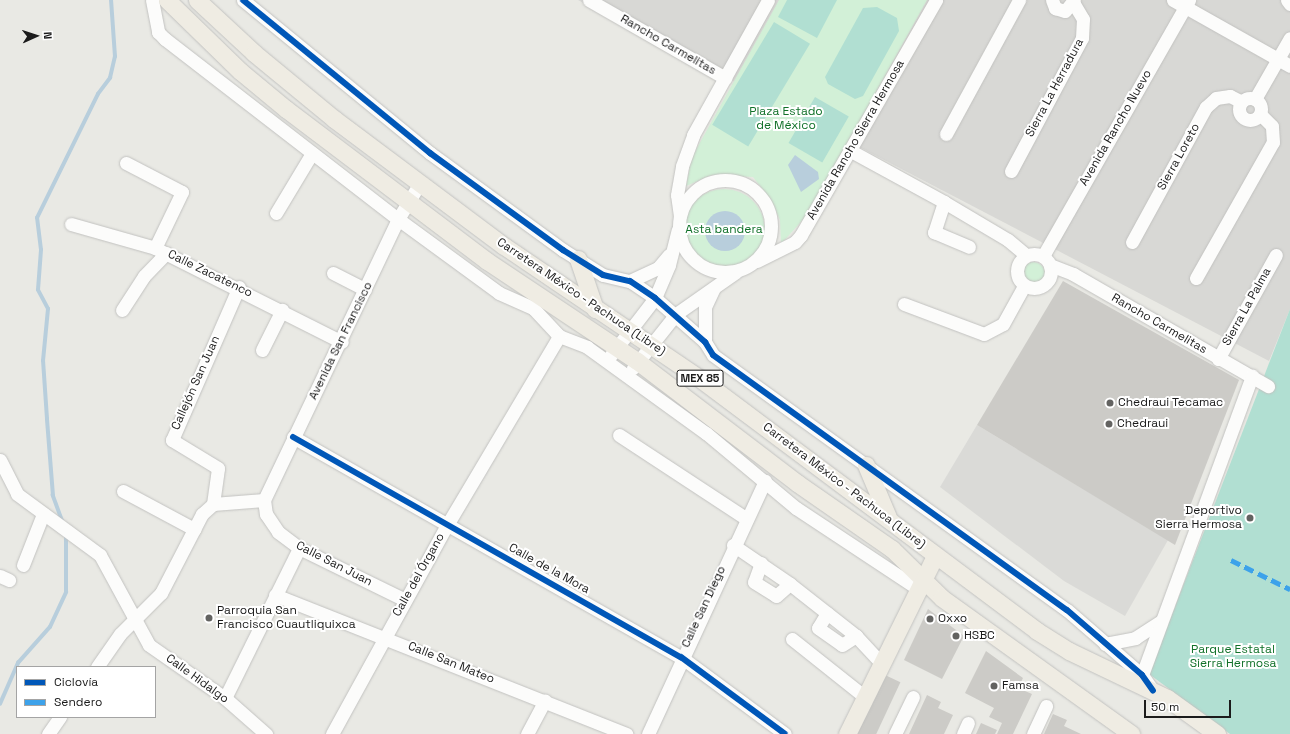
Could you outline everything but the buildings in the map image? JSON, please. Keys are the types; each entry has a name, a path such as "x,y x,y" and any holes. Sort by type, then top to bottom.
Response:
{"main road":[{"name":"Carretera México - Pachuca (Libre)","path":"167,0 240,71 408,201 536,303 618,348 637,361 710,426 892,549 920,583 1131,734"},
{"name":"Carretera México - Pachuca (Libre)","path":"197,0 282,77 420,183 595,309 631,330 888,517 935,556 1069,651 1153,691 1218,734"},
{"path":"578,259 595,309"},
{"path":"866,465 888,517"},
{"path":"847,734 920,583 935,556"}],"street":[{"path":"152,0 161,35 398,219 499,294 536,303 559,336 586,347 627,376 710,426 764,481 796,508 920,583"},
{"path":"242,0 382,116 578,259 603,275 630,282 655,298 676,314 704,342 713,355 1067,610 1142,675 1153,691"},
{"name":"Rancho Carmelitas","path":"589,0 725,78"},
{"path":"736,272 716,272 697,263 684,247 679,221 677,195 682,166 693,135 768,0"},
{"name":"Avenida Rancho Sierra Hermosa","path":"757,261 795,242 851,151 936,0"},
{"path":"946,134 1019,0"},
{"name":"Sierra La Herradura","path":"1052,0 1060,11 1071,9 1074,2"},
{"path":"1173,0 1187,3 1290,66"},
{"path":"1287,0 1290,4"},
{"name":"Sierra La Herradura","path":"1011,171 1082,38 1083,19 1074,2"},
{"name":"Avenida Rancho Nuevo","path":"1046,261 1187,3"},
{"path":"1260,114 1261,109 1255,99 1290,38"},
{"name":"Sierra Loreto","path":"1132,242 1206,107 1216,98 1230,96 1242,102 1255,99"},
{"path":"1242,102 1239,112 1246,119 1260,114"},
{"path":"1196,278 1273,142 1272,126 1260,114"},
{"path":"851,151 944,202 1008,240 1026,255 1046,261 1051,274 1044,284 1032,288 1024,286 1016,274 1017,266 1026,255"},
{"path":"276,213 312,153"},
{"path":"122,310 160,250 182,192 126,163"},
{"path":"606,360 618,348 655,298 673,250 679,221 687,199 711,182 735,180 751,187 763,199 771,220 767,247 757,261 715,285 676,314 650,344 627,376"},
{"name":"Avenida San Francisco","path":"264,500 293,437 342,342 398,219 420,183"},
{"path":"944,202 934,232 969,247"},
{"name":"Calle Zacatenco","path":"71,224 160,250 239,287 342,342"},
{"path":"630,282 658,268 673,250"},
{"name":"Sierra La Palma","path":"1218,359 1276,255"},
{"name":"Rancho Carmelitas","path":"1046,261 1073,274 1218,359 1268,386"},
{"path":"332,273 365,289"},
{"path":"704,342 705,307 715,285"},
{"path":"904,304 984,334 1003,324 1024,286"},
{"name":"Callejón San Juan","path":"213,504 218,468 172,440 239,287"},
{"path":"262,350 282,310"},
{"name":"Calle del Órgano","path":"332,734 447,525 559,336"},
{"path":"1142,675 1160,622 1252,376"},
{"path":"619,435 747,519"},
{"name":"Calle de la Mora","path":"293,437 681,656 785,734"},
{"name":"Calle Hidalgo","path":"0,460 17,494 74,533 100,555 149,644 225,698 259,732"},
{"name":"Calle San Diego","path":"648,734 681,656 764,481"},
{"path":"123,491 194,529"},
{"path":"98,666 136,618 161,593 194,529 213,504 264,500"},
{"name":"Calle San Juan","path":"264,500 266,514 278,532 299,548 405,600"},
{"path":"23,565 49,517"},
{"path":"734,545 790,584 827,613 818,628 842,645 856,636 881,663"},
{"path":"225,698 299,548"},
{"path":"761,563 754,582 776,596 790,584"},
{"name":"Calle San Mateo","path":"275,595 385,636 626,734"},
{"path":"1106,644 1135,638 1160,622"},
{"path":"792,639 865,697"},
{"path":"895,734 913,697"},
{"path":"527,734 545,700"},
{"path":"1033,734 1046,706"},
{"path":"48,734 59,718"}],"shaded area":[{"path":"578,0 1290,0 1290,309 1269,361"},
{"path":"977,425 1168,540 1125,616 1064,581 940,487"}],"green space":[{"name":"Plaza Estado de México","path":"779,0 927,0 809,213 781,244 780,220 771,200 753,177 712,175 686,186 692,157"},
{"path":"787,0 837,0 817,38 778,17"},
{"path":"877,7 897,18 899,31 863,96 855,99 828,84 825,77 863,8"},
{"path":"774,22 810,44 748,146 712,125"},
{"path":"815,97 849,116 822,162 788,143"},
{"name":"Asta bandera","path":"724,189 740,192 753,201 762,214 765,230 762,246 753,259 740,268 724,271 708,268 695,259 686,246 683,230 686,214 695,201 708,192"},
{"path":"1033,262 1038,263 1044,269 1044,279 1038,285 1033,286 1028,285 1022,279 1021,274 1022,269 1028,263"},
{"name":"Deportivo Sierra Hermosa","path":"1290,309 1290,734 1230,734 1149,674"}],"water":[{"path":"795,155 818,172 819,179 801,192 788,165"},
{"path":"729,211 736,214 742,220 745,231 744,239 736,248 729,251 721,251 714,248 706,239 705,227 708,220 717,212"}],"waterway":[{"path":"62,521 53,496 43,361 48,309 38,290 41,250 37,218 98,94 110,78 115,57 111,0"},
{"path":"17,666 50,627 66,592 66,535"},
{"path":"0,704 16,668"}],"marked path":[{"path":"1231,560 1290,589"}],"cycle path":[{"path":"243,0 430,153 563,250 603,275 630,281 655,298 705,342 713,355 1067,610 1142,675 1153,691"},
{"path":"293,437 681,657 785,734"}],"place":[{"name":"Chedraui Tecamac","path":"1110,403"},
{"name":"Chedraui","path":"1109,424"},
{"name":"Deportivo Sierra Hermosa","path":"1250,518"},
{"name":"Parroquia San Francisco Cuautliquixca","path":"209,618"},
{"name":"Oxxo","path":"930,619"},
{"name":"HSBC","path":"956,636"},
{"name":"Famsa","path":"994,686"}],"park label":[{"name":"Parque Estatal Sierra Hermosa","path":"1233,657"}]}
